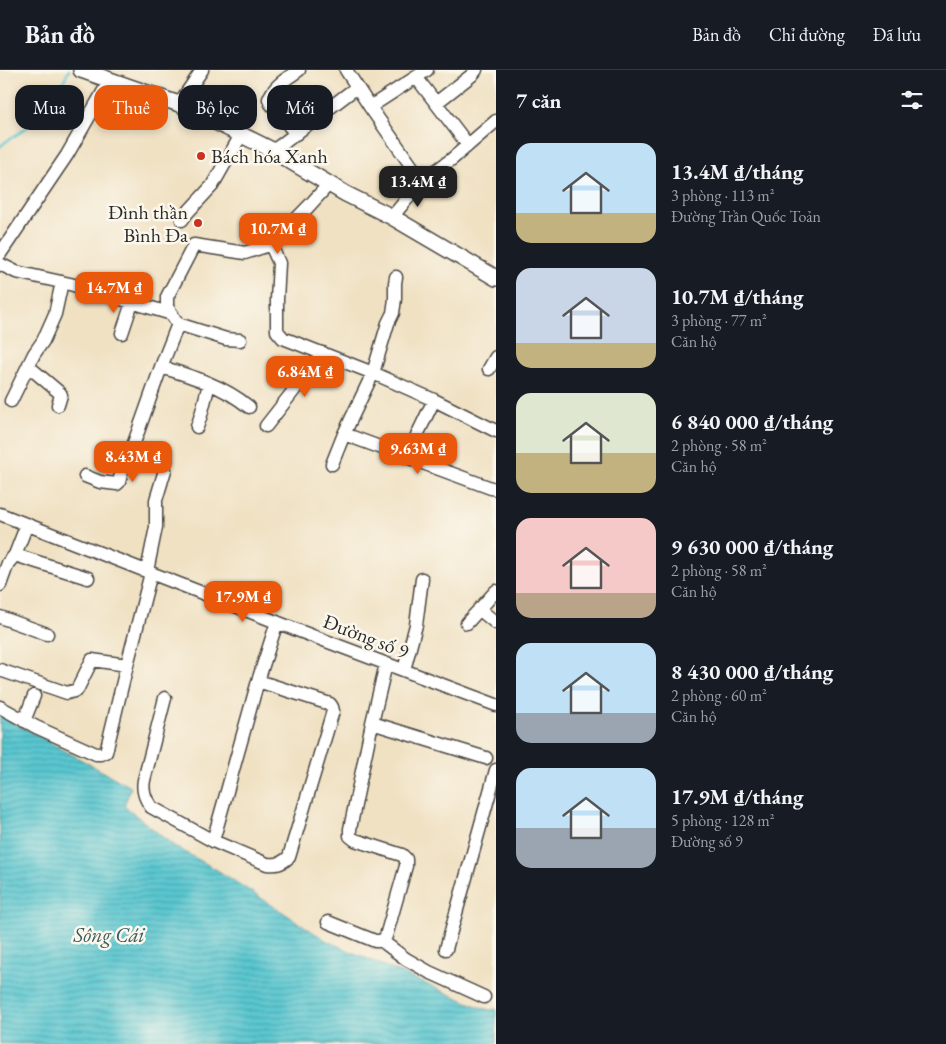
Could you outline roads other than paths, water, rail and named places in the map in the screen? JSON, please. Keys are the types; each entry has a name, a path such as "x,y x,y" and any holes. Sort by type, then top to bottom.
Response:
{"main road":[{"path":"82,70 178,104"},
{"path":"233,130 273,151 346,194 392,217 496,278"}],"street":[{"path":"192,85 202,70"},
{"path":"296,134 271,104 270,99 273,91 299,70"},
{"path":"346,70 422,181"},
{"path":"370,107 427,70"},
{"path":"436,103 476,70"},
{"path":"416,77 468,145"},
{"path":"0,254 67,155 110,80"},
{"path":"273,151 357,87"},
{"path":"392,217 422,181 452,159 496,121"},
{"path":"182,220 212,186 241,134"},
{"path":"84,476 100,482 117,484 143,419 175,319 167,307 167,297 194,245 245,253 270,243 302,214 329,184"},
{"path":"270,243 279,262 277,331 283,338 373,373 434,400 496,431"},
{"path":"0,264 16,272 62,282 132,303 226,339 240,340"},
{"path":"332,464 373,373 393,312 396,277"},
{"path":"11,400 34,354 43,341 55,314 62,282"},
{"path":"122,333 132,303"},
{"path":"266,426 323,353"},
{"path":"489,369 496,357"},
{"path":"28,366 60,392 58,404"},
{"path":"161,367 192,376 236,396 249,407"},
{"path":"197,427 209,384"},
{"path":"407,456 434,400"},
{"path":"344,434 496,489"},
{"path":"0,707 24,721 96,754 106,752 149,572 156,527 156,500 165,470"},
{"name":"Đường số 9","path":"0,514 496,705"},
{"path":"0,585 8,562 15,555 27,524"},
{"path":"15,555 88,578"},
{"path":"404,670 416,625 422,579"},
{"path":"467,623 496,591"},
{"path":"479,609 496,623"},
{"path":"0,617 47,634"},
{"path":"213,841 258,681 277,622"},
{"path":"0,670 67,693 77,690 92,660 126,665"},
{"path":"382,941 386,936 406,866 406,859 402,855 355,840 350,836 350,829 386,664"},
{"path":"165,698 144,780 145,799 151,807 213,841 267,864 276,865 289,857 333,711 330,704 258,681"},
{"path":"24,721 34,696"},
{"path":"372,723 486,758"},
{"path":"446,949 496,770"},
{"path":"328,922 382,941 421,968 484,997"}],"water":[{"name":"Sông Cái","path":"0,715 131,787 124,806 174,846 217,870 327,941 479,1007 490,1010 496,1009 496,1044 0,1044"}],"waterway":[{"path":"0,147 26,128 38,116 56,93 69,70"}],"place":[{"name":"Bách hóa Xanh","path":"201,156"},
{"name":"Đình thần Bình Đa","path":"198,223"}]}
